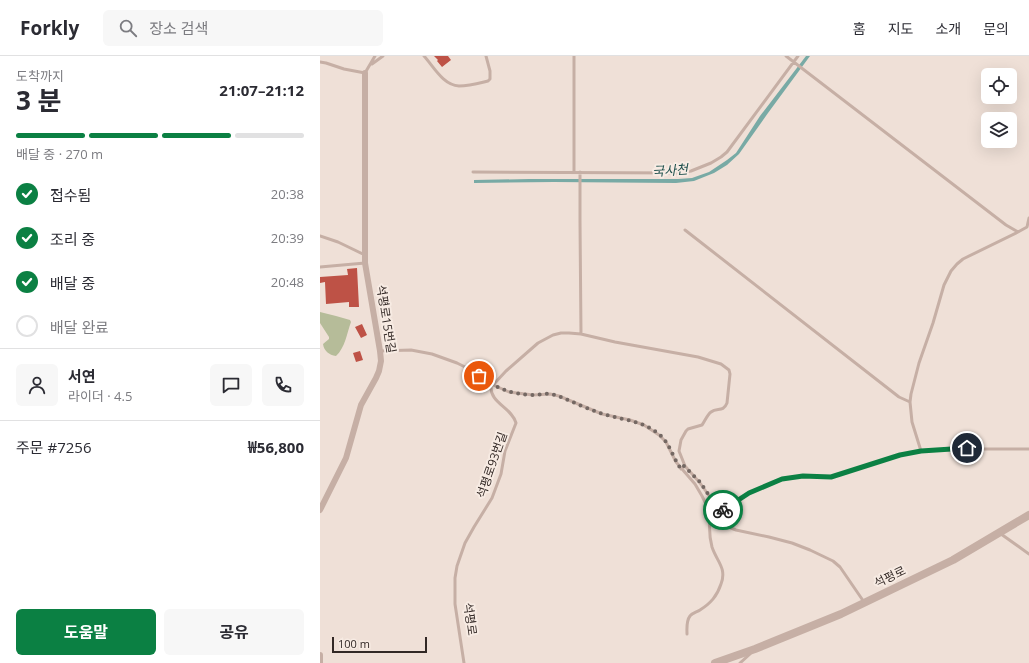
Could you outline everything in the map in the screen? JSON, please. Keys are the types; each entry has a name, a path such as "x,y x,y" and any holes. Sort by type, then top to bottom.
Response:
{"street":[{"name":"석평로15번길","path":"320,510 346,458 361,405 376,378 381,361 365,262 365,73"},
{"name":"석평로","path":"715,663 756,649 864,603 954,560 1029,515"},
{"path":"320,656 320,663"}],"lane":[{"path":"320,62 365,73 375,56"},
{"path":"370,65 383,56"},
{"path":"424,56 444,79 449,83 458,86 484,82 490,79 490,71 486,56"},
{"path":"574,56 574,172"},
{"path":"786,56 1006,225 1018,232"},
{"path":"474,172 672,174 691,171 712,163 721,157 733,144 795,63 798,56"},
{"path":"580,173 581,334"},
{"path":"921,451 912,422 910,402 913,382 934,323 944,285 951,271 957,264 969,255 1028,227 1029,218"},
{"path":"685,230 899,397 910,402"},
{"path":"320,236 338,242 365,255"},
{"path":"320,267 365,262"},
{"path":"492,384 538,343 546,338 561,333 581,334 615,342 698,357 721,364 729,370 730,374 728,397 725,407 722,409 713,410 702,425 688,428 679,451 684,466 700,482 717,511 722,510 749,493 782,479 803,476 831,477 887,459 921,451 969,448 1029,449"},
{"path":"380,351 411,350 432,354 467,368 508,392 533,395 550,394 559,396 602,414 630,420 644,425 659,434 666,442 681,469 695,484 709,510 709,536 723,573 722,584 717,596 712,602 689,617 687,621 687,634"},
{"name":"석평로93번길","path":"455,578 457,566 465,543 492,498 501,474 505,451 516,423 512,414 495,400 490,388 492,384"},
{"path":"681,469 684,466"},
{"path":"709,510 714,506"},
{"path":"710,517 721,524 736,530 792,543 834,561 840,567 864,603"},
{"path":"1000,532 1029,554"},
{"name":"석평로","path":"455,578 455,604 464,663"},
{"name":"석평로","path":"740,663 756,649"}],"green space":[{"path":"320,312 350,320 351,322 344,345 336,356 331,355 324,349 323,344 329,339 329,337 320,323"}],"water":[{"path":"806,56 810,56 739,154 727,165 714,173 694,181 676,183 474,183 474,180 678,179 692,178 709,172 736,153 760,116"}],"building":[{"path":"434,56 448,56 451,60 442,67"},
{"path":"357,268 359,307 349,307 349,302 326,304 325,282 320,283 320,277 348,275 347,269"},
{"path":"362,324 367,335 361,338 355,327"},
{"path":"360,351 363,360 356,362 353,353"}],"way so far":[{"path":"479,376 491,384 508,392 533,395 550,394 559,396 602,414 630,420 644,425 659,434 666,442 681,469 684,466 700,482 707,491 717,511 723,510"}],"route":[{"path":"723,510 749,493 782,479 803,476 831,477 900,455 921,451 967,448"}],"water label":[{"name":"국사천","path":"670,170"}]}
